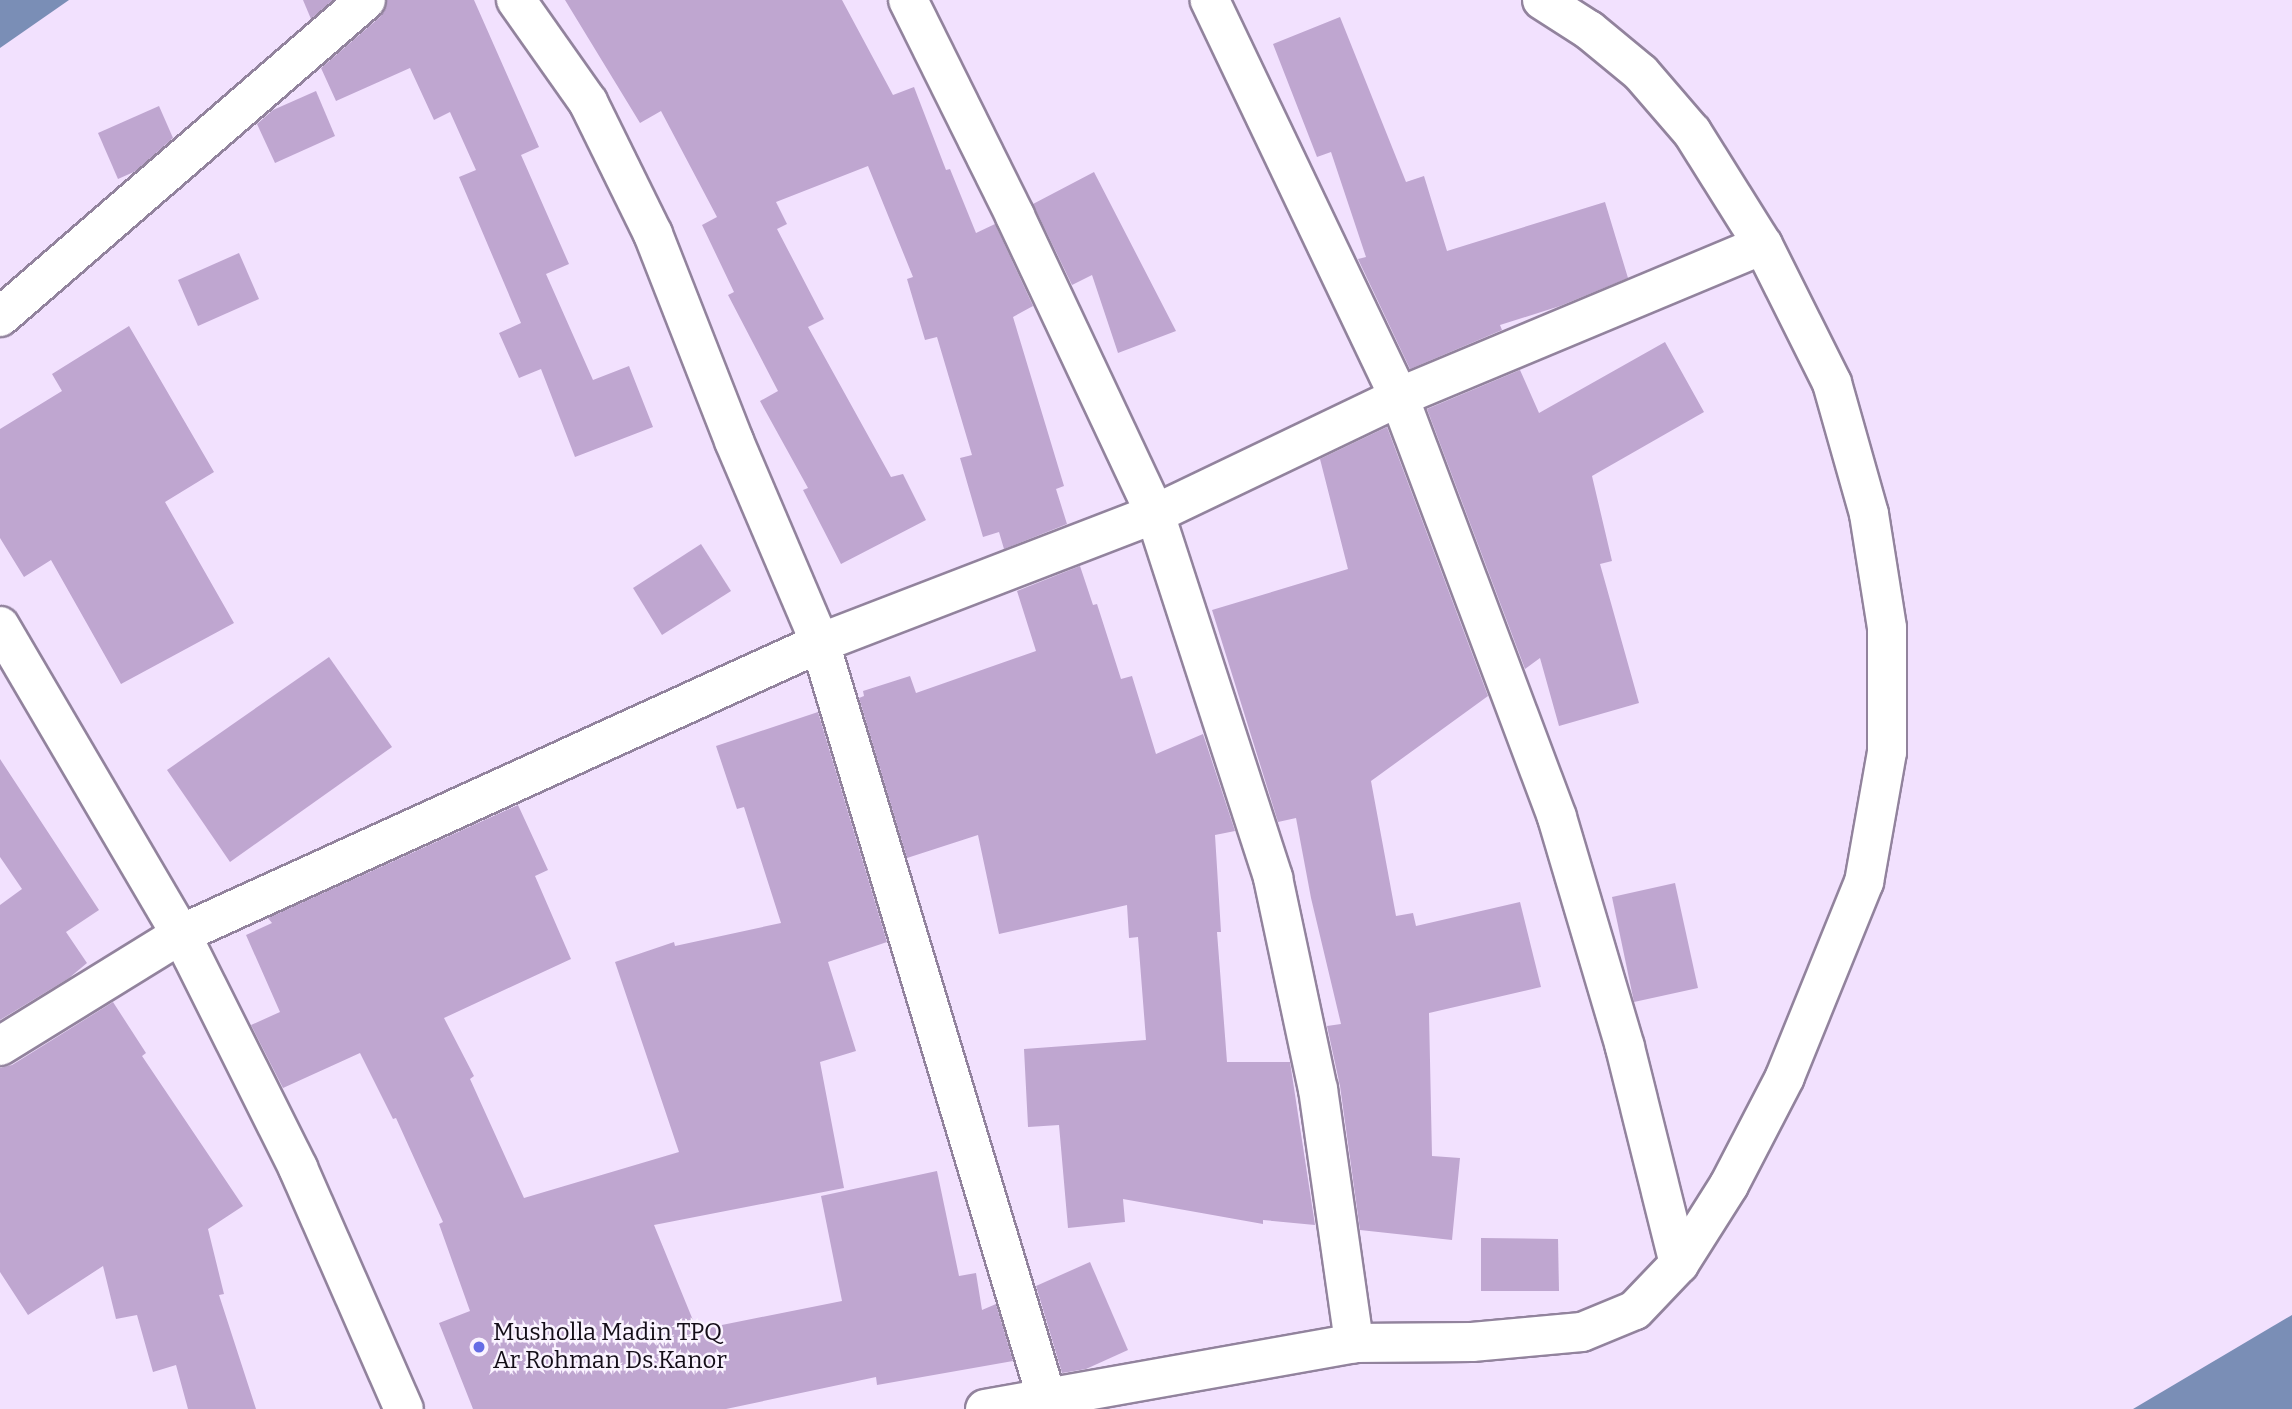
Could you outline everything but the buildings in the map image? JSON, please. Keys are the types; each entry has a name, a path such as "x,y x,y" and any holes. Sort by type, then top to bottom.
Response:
{"street":[{"path":"0,317 366,0"},
{"path":"516,0 587,102 653,234 734,441 820,643 1046,1396"},
{"path":"908,0 1015,216 1155,514 1273,878 1318,1089 1354,1343"},
{"path":"1210,0 1399,397 1557,817 1625,1047 1679,1264"},
{"path":"985,1409 1354,1343 1472,1342 1582,1332 1635,1310 1679,1264 1729,1185 1784,1077 1864,882 1887,752 1887,628 1869,514 1832,383 1763,245 1692,132 1641,73 1589,30 1542,0"},
{"path":"0,1046 181,934 820,643 1155,514 1399,397 1763,245"},
{"path":"0,626 181,934 298,1168 404,1409"}],"water":[{"path":"0,0 69,0 0,48"},
{"path":"2292,1315 2292,1409 2133,1409"}],"place":[{"name":"Musholla Madin TPQ Ar Rohman Ds.Kanor","path":"479,1347"}]}
